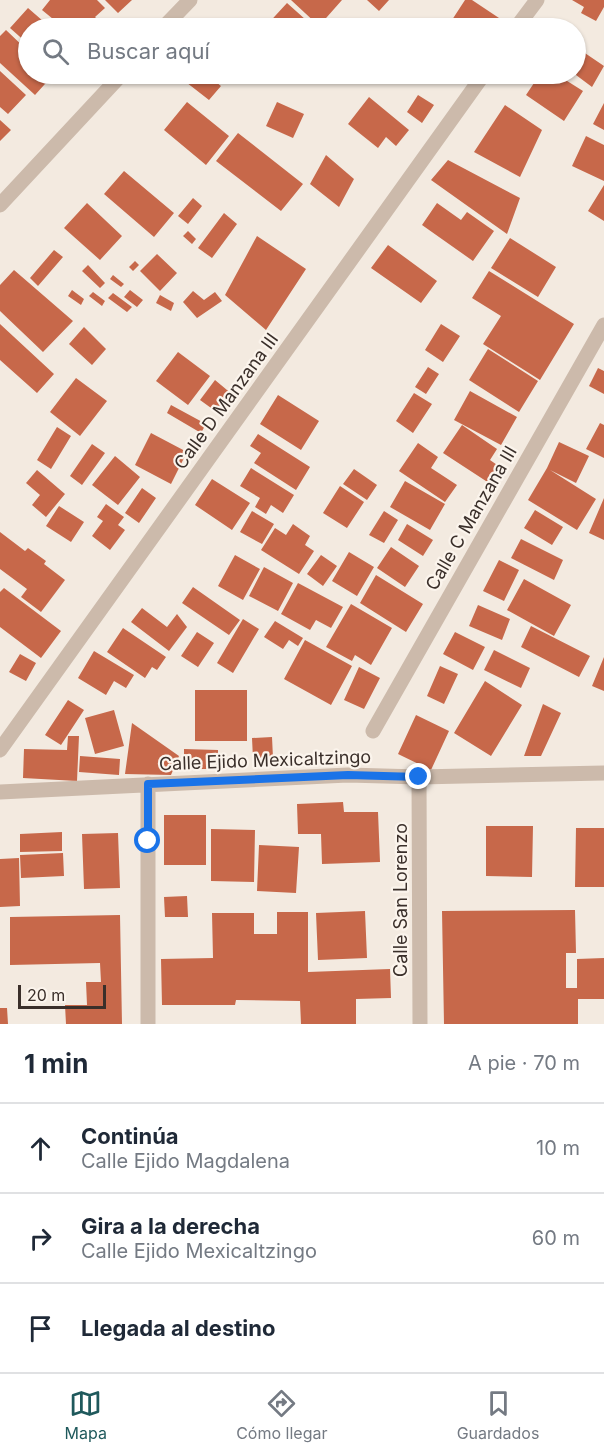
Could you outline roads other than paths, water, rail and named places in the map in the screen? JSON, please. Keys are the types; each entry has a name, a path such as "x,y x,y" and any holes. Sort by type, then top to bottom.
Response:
{"street":[{"path":"172,18 189,0"},
{"path":"524,18 537,0"},
{"path":"0,205 113,84"},
{"name":"Calle D Manzana III","path":"0,750 477,84"},
{"name":"Calle C Manzana III","path":"373,730 604,325"},
{"name":"Calle Ejido Mexicaltzingo","path":"0,792 348,775 419,777 604,773"},
{"name":"Calle San Lorenzo","path":"419,777 420,1024"},
{"path":"148,784 148,1024"}]}
